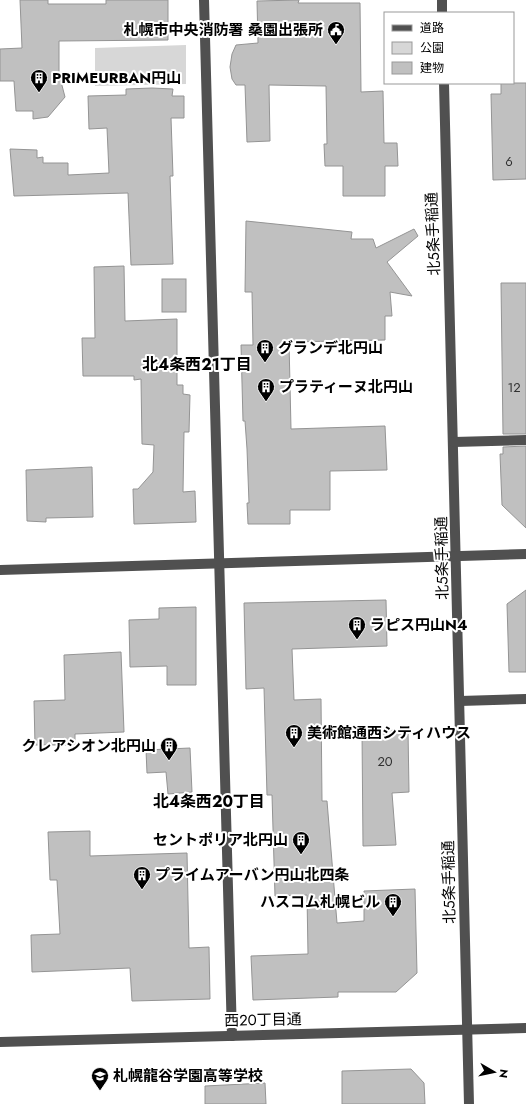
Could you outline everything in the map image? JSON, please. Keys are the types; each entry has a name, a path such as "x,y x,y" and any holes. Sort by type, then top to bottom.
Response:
{"street":[{"path":"204,0 221,563 232,1036"},
{"path":"442,0 442,12"},
{"name":"北5条手稲通","path":"444,84 457,556 469,1104"},
{"path":"454,442 526,440"},
{"path":"0,570 526,554"},
{"path":"460,701 526,699"},
{"name":"西20丁目通","path":"0,1042 526,1028"}],"green space":[{"path":"186,45 186,84 95,86 95,48"}],"building":[{"path":"20,0 48,0 48,4 106,4 106,0 168,0 168,40 59,41 59,74 65,97 48,117 33,119 33,111 16,111 14,81 0,81 0,49 22,48"},
{"path":"299,0 298,3 360,3 361,92 383,91 384,143 397,143 398,166 385,166 385,196 343,196 343,166 325,166 324,144 327,144 326,86 269,85 270,141 247,142 245,85 236,85 232,79 230,67 232,54 236,45 258,43 257,1"},
{"path":"526,83 526,179 493,180 491,94 501,94 501,84"},
{"path":"126,89 173,89 172,96 184,96 184,118 171,118 173,176 170,176 173,264 131,265 128,193 14,196 10,149 37,150 37,158 43,157 43,163 68,163 68,175 109,173 107,128 89,129 88,96 126,95"},
{"path":"246,221 352,232 351,239 373,239 376,248 414,229 418,236 387,262 412,296 390,292 392,316 385,316 385,340 289,342 291,429 385,426 387,470 330,471 330,510 290,510 290,524 248,524 247,503 249,503 247,449 245,421 243,421 241,345 253,345 252,292 245,292"},
{"path":"124,266 125,321 177,319 177,385 183,385 183,394 190,395 189,432 184,432 183,492 195,491 196,522 134,524 133,489 138,489 153,472 154,445 142,444 141,379 134,380 134,376 83,376 82,338 95,338 94,267"},
{"path":"162,279 186,279 186,312 162,312"},
{"path":"501,283 526,283 526,434 503,434"},
{"path":"526,446 526,528 502,505 500,454 503,454 503,447"},
{"path":"92,467 93,517 46,518 46,522 27,521 26,470"},
{"path":"526,590 526,672 509,672 507,604"},
{"path":"386,600 387,646 292,649 294,700 321,699 322,801 327,801 337,923 364,921 364,891 415,889 417,973 396,992 338,992 338,997 253,1000 251,956 308,954 307,895 275,896 272,795 267,795 264,688 246,689 244,603"},
{"path":"196,607 196,685 167,685 167,666 130,667 129,620 159,619 159,608"},
{"path":"121,652 124,732 75,734 75,745 35,745 34,701 65,700 64,655"},
{"path":"408,730 409,792 392,793 396,845 363,846 362,731"},
{"name":"クレアシオン北円山","path":"190,748 192,792 168,794 166,772 147,773 146,750"},
{"path":"90,831 90,856 187,853 189,948 209,947 210,999 132,1001 130,968 32,972 31,935 60,934 57,880 50,880 48,832"},
{"path":"411,1069 424,1083 425,1104 342,1104 342,1071"},
{"path":"265,1083 266,1104 205,1104 205,1086"}],"place":[{"name":"札幌市中央消防署 桑園出張所","path":"336,45"},
{"name":"PRIMEURBAN円山","path":"39,93"},
{"name":"グランデ北円山","path":"265,363"},
{"name":"プラティーヌ北円山","path":"266,402"},
{"name":"ラピス円山N4","path":"357,640"},
{"name":"美術館通西シティハウス","path":"294,748"},
{"name":"クレアシオン北円山","path":"169,761"},
{"name":"セントポリア北円山","path":"301,855"},
{"name":"プライムアーバン円山北四条","path":"142,890"},
{"name":"ハスコム札幌ビル","path":"393,917"},
{"name":"札幌龍谷学園高等学校","path":"100,1091"}],"district":[{"name":"北4条西21丁目","path":"197,364"},
{"name":"北4条西20丁目","path":"209,801"}]}
